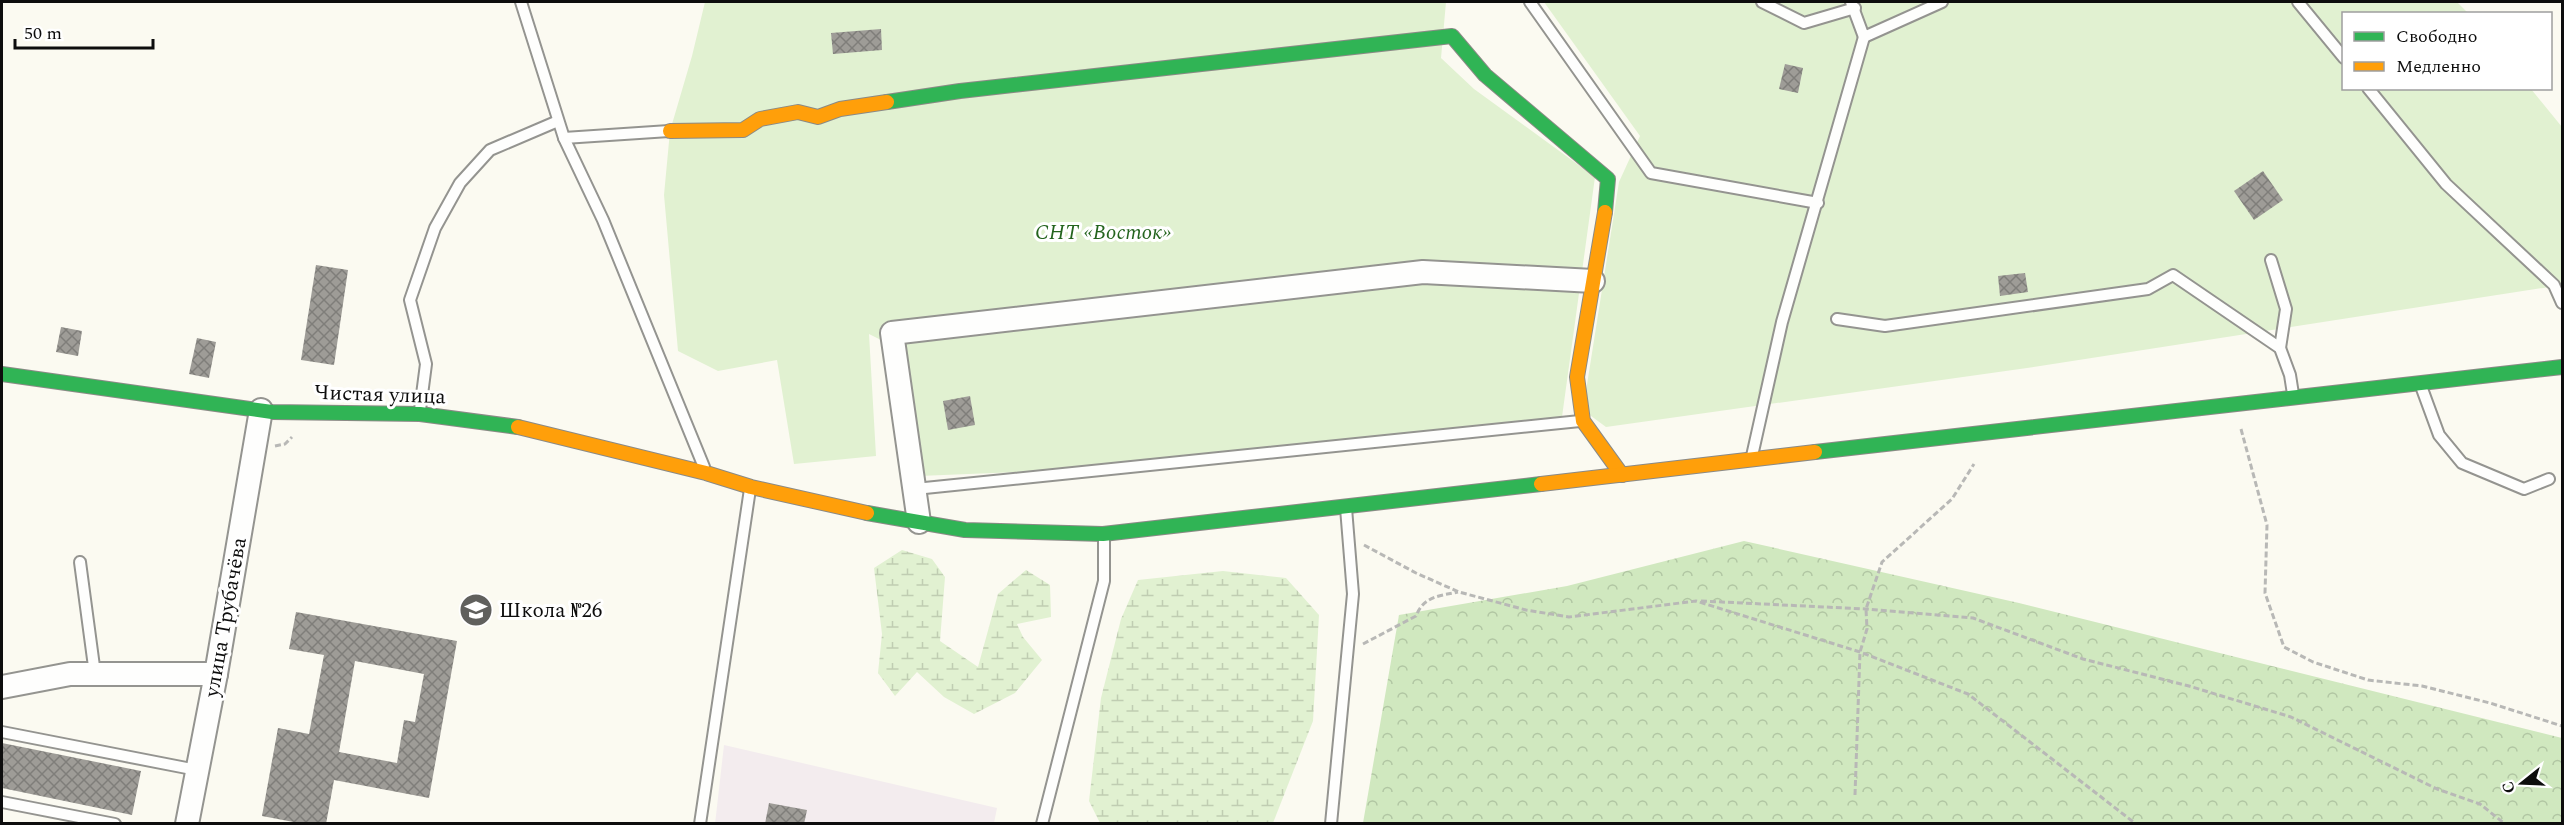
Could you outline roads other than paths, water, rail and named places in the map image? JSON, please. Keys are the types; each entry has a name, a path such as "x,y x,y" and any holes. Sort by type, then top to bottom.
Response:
{"main road":[{"path":"670,131 743,130 760,119 798,112 818,117 840,108 960,91 1452,36 1485,75 1608,179 1609,189 1578,377 1583,421 1622,476"},
{"name":"Чистая улица","path":"2,374 261,410 420,414 524,428 706,473 751,487 920,522 965,530 1104,534 2562,367"}],"street":[{"path":"920,522 892,333 1423,272 1593,281"},
{"name":"улица Трубачёва","path":"187,824 216,674 261,410"},
{"path":"2,687 70,674 216,674"}],"lane":[{"path":"521,2 564,138 603,220 706,473"},
{"path":"1530,2 1651,173 1818,203"},
{"path":"1751,460 1782,322 1864,37 1853,5 1804,23 1762,2"},
{"path":"1864,37 1942,2"},
{"path":"2298,2 2342,57"},
{"path":"2370,90 2446,184 2554,285 2562,303"},
{"path":"420,414 426,364 410,300 435,228 460,183 490,150 558,121"},
{"path":"564,138 670,131"},
{"path":"2271,260 2286,309 2280,348 2290,375 2293,398"},
{"path":"1836,319 1885,326 2148,289 2173,275 2280,348"},
{"path":"2419,383 2439,435 2462,463 2524,489 2548,479"},
{"path":"915,489 1583,421"},
{"path":"700,824 751,487"},
{"path":"1331,824 1353,594 1346,507"},
{"path":"1042,824 1104,581 1104,534"},
{"path":"80,562 95,674"},
{"path":"2,732 197,770"},
{"path":"2,802 115,824"}],"place":[{"name":"Школа №26","path":"476,610"}],"park label":[{"name":"СНТ «Восток»","path":"1103,232"}]}
